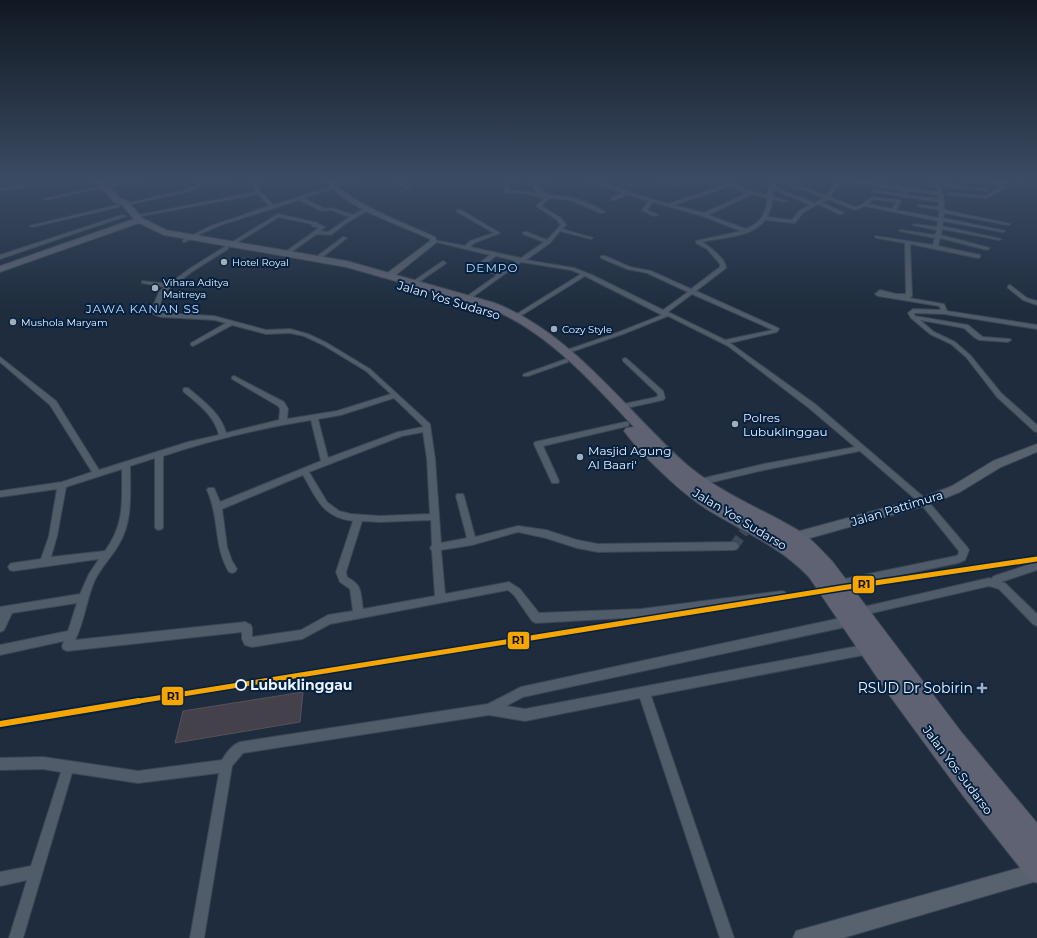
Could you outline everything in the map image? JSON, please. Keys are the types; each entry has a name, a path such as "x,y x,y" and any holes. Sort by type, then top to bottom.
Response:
{"highway":[{"path":"0,265 120,223"},
{"path":"0,269 121,223"},
{"name":"Jalan Yos Sudarso","path":"135,223 143,231 155,235 228,246 414,283 492,304 517,316 566,356 622,408 674,462 673,468 683,485 747,527 788,540 813,551 839,584 869,649 972,789 1037,872"},
{"name":"Jalan Yos Sudarso","path":"228,246 318,258 487,309 534,330"},
{"name":"Jalan Yos Sudarso","path":"566,356 625,424 673,468 700,482 747,511 788,540 854,617 988,783 1037,841"}],"street":[{"path":"32,226 44,223"},
{"path":"0,258 118,223"},
{"path":"188,239 224,223"},
{"path":"265,223 191,270 162,292 156,303 154,311 155,313 214,318 266,332 290,331 306,335 325,344 368,370 426,424 428,429 431,459 435,548 440,598"},
{"path":"287,253 323,227 314,226 316,224 311,223"},
{"path":"316,232 329,234 345,223"},
{"path":"399,223 433,238 434,241 550,266 564,267 585,274 725,342 812,406 862,448 924,502 964,550 962,557 839,584"},
{"path":"466,248 472,242 498,233 479,223"},
{"path":"468,298 500,274 548,242 564,225 563,223"},
{"path":"723,223 746,232"},
{"path":"526,375 566,356 665,314 721,271 723,266 709,248 698,242 746,232 758,223"},
{"path":"934,247 940,223"},
{"path":"957,223 1003,231"},
{"path":"1000,223 1008,224"},
{"path":"915,225 939,228 999,240"},
{"path":"560,230 591,238"},
{"path":"901,231 987,248"},
{"path":"525,234 548,242"},
{"path":"877,237 907,244 934,247 978,256"},
{"path":"318,258 346,238"},
{"path":"385,278 434,241"},
{"path":"907,244 909,296 896,296 880,292 878,294 942,305 944,312"},
{"path":"495,254 480,265 480,267 500,274"},
{"path":"603,257 629,268 649,272 776,329 768,333 725,342"},
{"path":"414,283 443,263"},
{"path":"517,316 585,274"},
{"path":"144,282 170,286"},
{"path":"1010,288 1026,299 1037,303"},
{"path":"1037,328 944,312 913,311 911,313 913,317 932,333 953,343 968,356 999,395 1037,429"},
{"path":"913,317 966,326 972,328 976,335 981,338 1008,340"},
{"path":"193,344 230,323"},
{"path":"0,359 53,403 97,474"},
{"path":"622,408 661,398 661,393 625,360"},
{"path":"234,378 281,404 284,409 283,422"},
{"path":"186,390 210,411 221,427 222,436"},
{"path":"0,494 62,485 126,466 159,454 222,436 283,422 338,413 395,395"},
{"path":"314,418 325,462"},
{"path":"555,481 538,444 625,424"},
{"path":"218,508 325,462 401,434 428,429"},
{"path":"700,482 764,467 862,448"},
{"name":"Jalan Pattimura","path":"788,540 924,502 956,489 997,464 1037,448"},
{"path":"158,527 160,472 159,454"},
{"path":"126,466 124,522 120,535 110,554 93,575 83,598 72,635 67,646 245,627 247,628 248,642 252,642 302,634 328,620 509,586 518,592 536,618 641,613 782,595"},
{"path":"304,470 324,504 336,514 359,518 380,519 434,517"},
{"path":"45,562 53,536 62,485"},
{"path":"212,490 218,508 222,547 226,560 232,569"},
{"path":"460,496 472,541"},
{"path":"359,518 342,572 343,579 354,585 359,615"},
{"path":"435,548 472,541 518,529 546,534 577,544 598,548 734,546"},
{"path":"13,567 110,554"},
{"path":"994,582 996,579 1037,566"},
{"path":"489,709 521,692 854,617 985,582 994,582 1002,586 1037,621"},
{"path":"0,627 5,610 83,598"},
{"path":"0,650 72,635"},
{"path":"197,938 226,766 228,759 240,748 489,709 525,715 869,649"},
{"path":"644,693 727,938"},
{"path":"0,764 43,763 138,777 226,766"},
{"path":"16,938 68,767"},
{"path":"0,879 36,872"},
{"path":"804,938 847,933 1037,872"}],"building":[{"name":"Lubuklinggau","path":"303,692 300,722 175,743 183,711"}],"tunnel":[{"path":"734,546 746,529"}],"transit line":[{"name":"R1","path":"0,724 841,588 1037,559"}],"place":[{"name":"Hotel Royal","path":"224,262"},
{"name":"Vihara Aditya Maitreya","path":"155,288"},
{"name":"Mushola Maryam","path":"13,322"},
{"name":"Cozy Style","path":"554,329"},
{"name":"Polres Lubuklinggau","path":"735,424"},
{"name":"Masjid Agung Al Baari'","path":"580,457"},
{"name":"Lubuklinggau","path":"241,685"},
{"name":"RSUD Dr Sobirin","path":"982,688"}],"district":[{"name":"DEMPO","path":"492,267"},
{"name":"JAWA KANAN SS","path":"143,308"}]}
